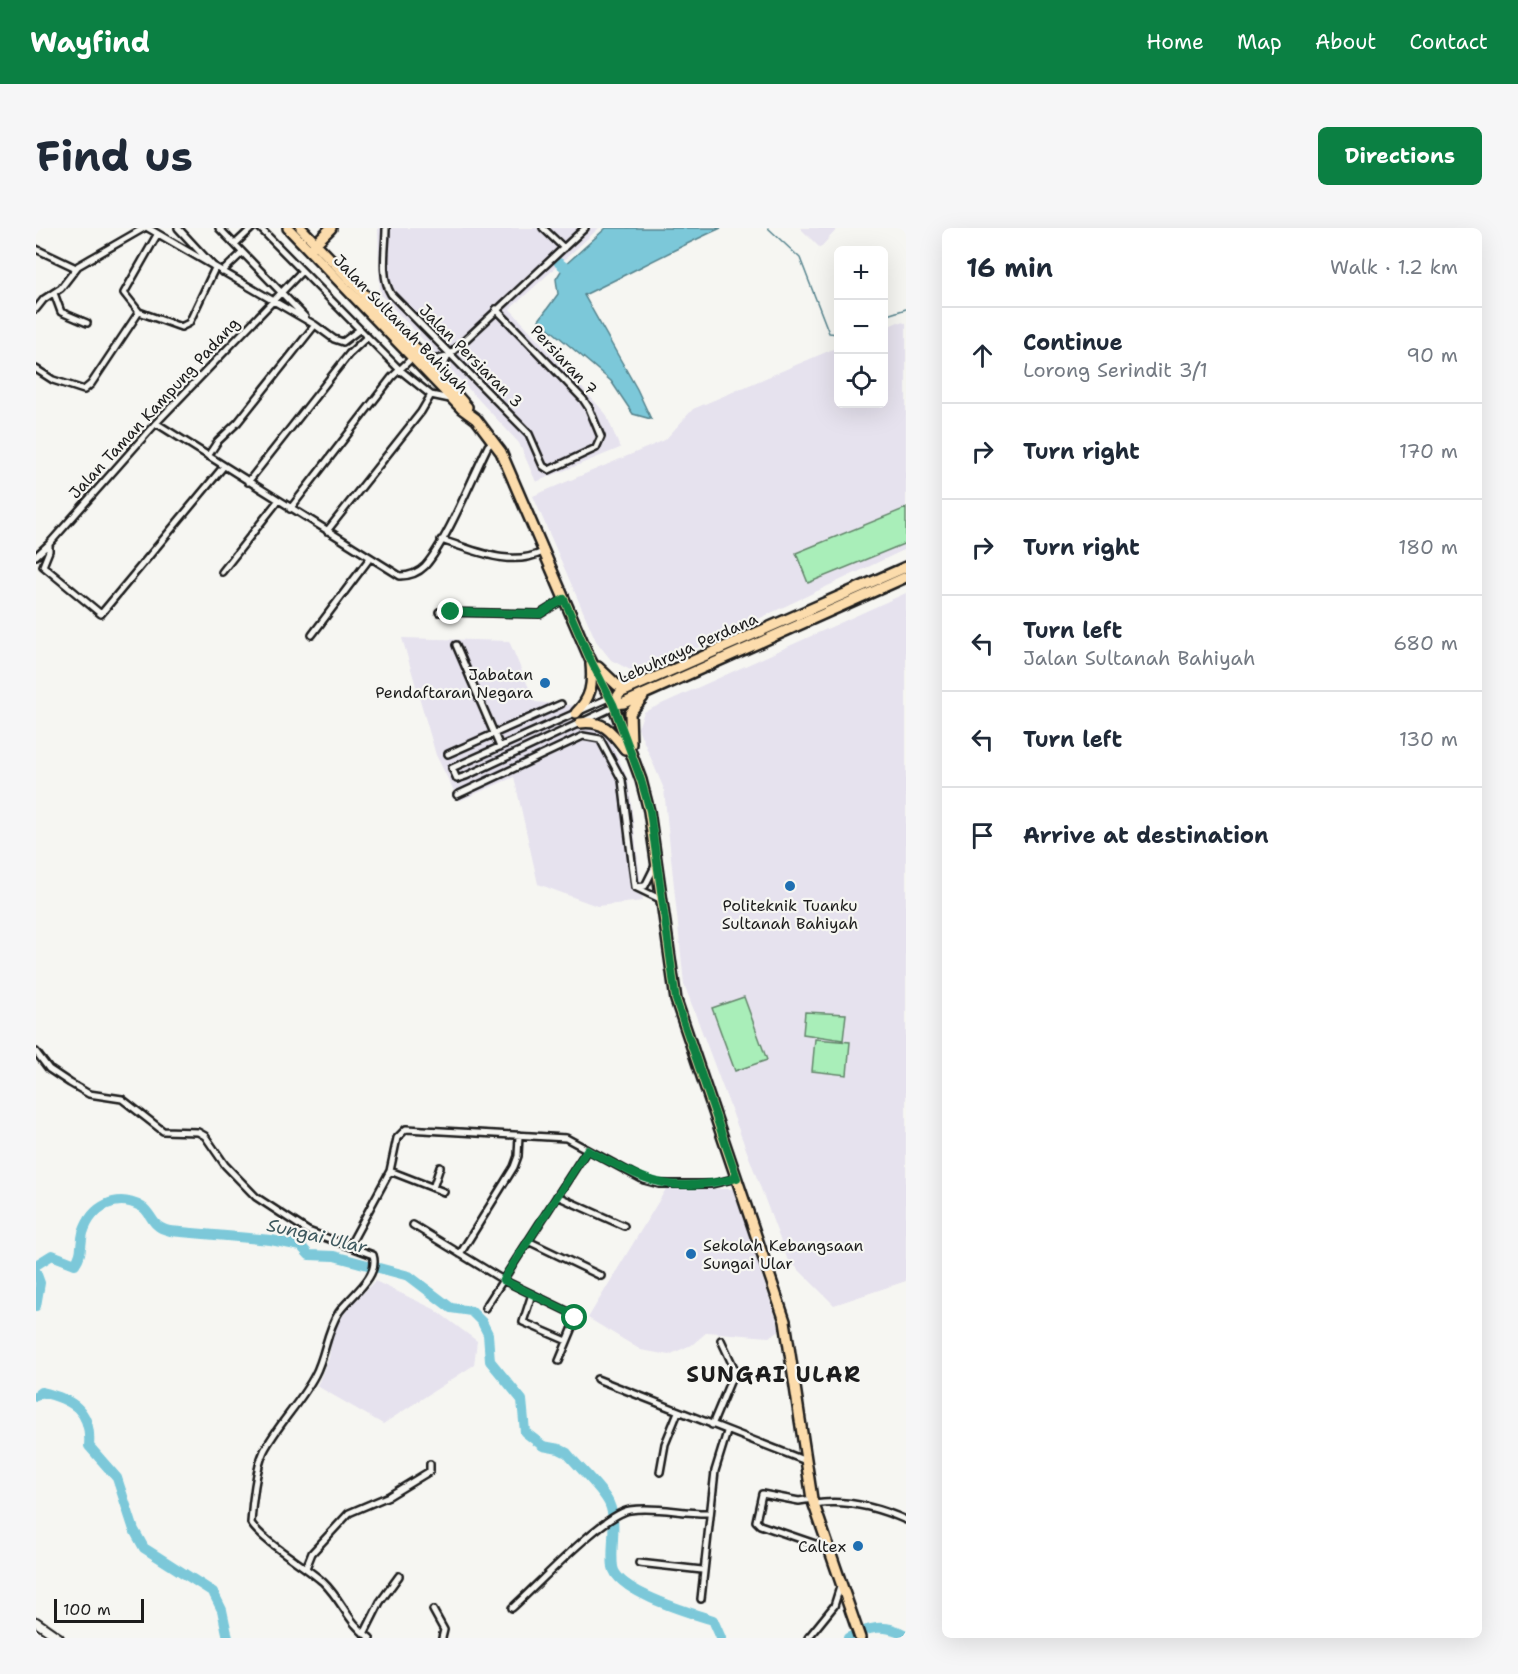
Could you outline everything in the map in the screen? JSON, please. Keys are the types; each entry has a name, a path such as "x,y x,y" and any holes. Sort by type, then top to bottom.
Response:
{"main road":[{"name":"Jalan Sultanah Bahiyah","path":"288,228 305,233 312,247 417,356 446,382 494,441 590,659 612,703 650,811 660,899 676,1000 785,1321 813,1502 860,1638"},
{"path":"312,247 332,228"},
{"path":"328,257 327,242 332,228"},
{"name":"Jalan Sultanah Bahiyah","path":"312,247 328,257 454,400 470,412"},
{"name":"Lebuhraya Perdana","path":"612,703 624,703 670,672 906,567"},
{"name":"Lebuhraya Perdana","path":"612,703 620,693 658,682 743,650 906,577"},
{"path":"670,672 691,668 726,653 743,650 770,628"},
{"path":"590,659 618,685 658,682"},
{"path":"576,713 585,704 592,689 590,659"},
{"path":"632,759 630,713 638,701 658,682"},
{"path":"580,723 592,721 604,724 632,759"},
{"path":"36,1622 59,1638"}],"street":[{"path":"36,309 61,288 76,268 146,228 312,324 333,339 343,342 359,330"},
{"path":"178,228 215,268"},
{"path":"219,228 312,324"},
{"path":"235,244 252,228"},
{"path":"260,228 399,370 431,395 454,400"},
{"name":"Jalan Persiaran 3","path":"386,228 386,286 449,356 529,434 543,466 549,470 575,459"},
{"path":"543,228 564,248"},
{"path":"446,382 444,372 449,356 496,309 585,228"},
{"path":"157,235 124,295 139,312 184,326 190,321 215,268"},
{"path":"36,249 76,268"},
{"path":"222,272 242,253"},
{"name":"Jalan Taman Kampung Padang","path":"224,466 100,614 43,566 49,551 49,544 156,423 302,271"},
{"path":"54,293 61,312 87,323"},
{"name":"Persiaran 7","path":"496,309 589,408 601,437 600,442 596,448 575,459"},
{"path":"36,369 40,377 84,390 139,312"},
{"path":"208,456 218,441 238,422 312,324"},
{"path":"248,482 349,354 367,337"},
{"path":"290,509 399,370 417,356 433,360 449,356"},
{"path":"327,531 422,412 431,395"},
{"path":"156,423 400,576 412,575 425,566 441,540 488,446 494,441"},
{"path":"222,572 278,501"},
{"path":"441,540 506,560 532,557 543,552"},
{"path":"36,556 49,544"},
{"path":"312,635 370,558"},
{"path":"439,612 540,614 564,599"},
{"path":"456,645 500,747"},
{"path":"612,703 580,723 466,776 457,779 452,768 576,713 612,703"},
{"path":"448,754 561,704"},
{"path":"457,795 583,736 600,739 622,780 635,887"},
{"path":"466,776 470,788"},
{"path":"635,887 645,886 656,865"},
{"path":"635,887 660,899"},
{"path":"36,1052 49,1069 70,1083 89,1094 122,1099 163,1131 198,1132 205,1136 225,1165 256,1197 308,1232 370,1253 374,1261 371,1273 336,1317 328,1331 325,1354 314,1376 265,1449 252,1512 252,1526 306,1568 336,1596 343,1612 354,1626 370,1638"},
{"path":"350,1245 390,1171 397,1138 406,1130 566,1138 644,1180 659,1184 712,1184 737,1178"},
{"path":"460,1254 514,1167 518,1156 519,1135"},
{"path":"486,1308 587,1150"},
{"path":"434,1188 440,1167"},
{"path":"390,1171 444,1192"},
{"path":"557,1196 624,1226"},
{"path":"413,1225 503,1280 573,1314 574,1325 559,1361"},
{"path":"528,1241 601,1276"},
{"path":"532,1294 523,1322 567,1341"},
{"path":"712,1425 735,1370 721,1340"},
{"path":"597,1379 727,1432 806,1461"},
{"path":"660,1472 664,1444 678,1412"},
{"path":"700,1599 715,1471 727,1432"},
{"path":"306,1568 312,1552 348,1513 389,1496 430,1471 430,1464"},
{"path":"830,1549 759,1525 756,1521 762,1494 799,1501 838,1501 855,1504 906,1520"},
{"path":"512,1608 609,1520 621,1513 639,1510 710,1513"},
{"path":"639,1563 702,1570"},
{"path":"364,1634 380,1602 399,1576"},
{"path":"808,1638 834,1606 840,1580"},
{"path":"433,1610 444,1630 442,1638"}],"shaded area":[{"path":"378,228 599,228 510,309 606,414 620,448 536,482 519,443 380,294"},
{"path":"800,228 838,228 820,248"},
{"path":"898,322 906,323 906,549 640,675 611,660 596,641 533,496 665,440 693,409 834,349 834,408 888,408 888,326"},
{"name":"Politeknik Tuanku Sultanah Bahiyah","path":"906,593 906,1281 834,1305 787,1258 684,984 664,789 638,728 644,712"},
{"path":"402,638 509,641 535,702 579,706 589,728 607,734 628,780 643,901 597,906 538,884 514,777 459,801 436,755"},
{"name":"Sekolah Kebangsaan Sungai Ular","path":"666,1189 733,1189 780,1330 769,1337 707,1332 693,1344 669,1355 641,1350 588,1318"},
{"path":"375,1281 434,1309 477,1341 474,1365 383,1424 317,1386 329,1357 333,1329 350,1306"}],"green space":[{"path":"906,508 906,543 808,583 796,553"},
{"path":"744,997 767,1060 735,1071 712,1008"},
{"path":"805,1012 846,1014 843,1040 803,1034"},
{"path":"815,1039 850,1042 847,1075 812,1071"}],"water":[{"path":"606,228 721,228 584,295 637,389 651,419 633,414 611,381 539,320 558,294 556,279 564,266"}],"waterway":[{"path":"768,228 800,258 829,333 834,334"},
{"path":"559,263 575,275"},
{"path":"888,315 906,309"},
{"name":"Sungai Ular","path":"36,1265 52,1255 75,1264 80,1253 83,1233 92,1215 107,1204 124,1201 142,1207 158,1226 170,1231 271,1240 301,1246 309,1255 334,1256 409,1276 451,1308 471,1311 482,1322 488,1334 490,1361 522,1400 525,1432 543,1446 567,1453 606,1497 612,1511 612,1559 618,1576 627,1585 656,1600 713,1620 721,1638"},
{"path":"36,1272 40,1283 36,1306"},
{"path":"36,1396 41,1392 52,1395 78,1408 87,1423 89,1446 117,1478 134,1530 144,1548 213,1592 222,1610 228,1638"},
{"name":"Sungai Ular","path":"848,1638 877,1628 891,1629 906,1635"}],"place":[{"name":"Jabatan Pendaftaran Negara","path":"545,683"},
{"name":"Politeknik Tuanku Sultanah Bahiyah","path":"790,886"},
{"name":"Sekolah Kebangsaan Sungai Ular","path":"691,1254"},
{"name":"Caltex","path":"858,1546"}],"district":[{"name":"SUNGAI ULAR","path":"774,1374"}],"route":[{"path":"451,612 540,614 564,599 590,659 613,704 641,780 650,811 660,899 676,1000 737,1178 712,1184 659,1184 644,1180 587,1150 503,1280 573,1314 575,1318"}]}
